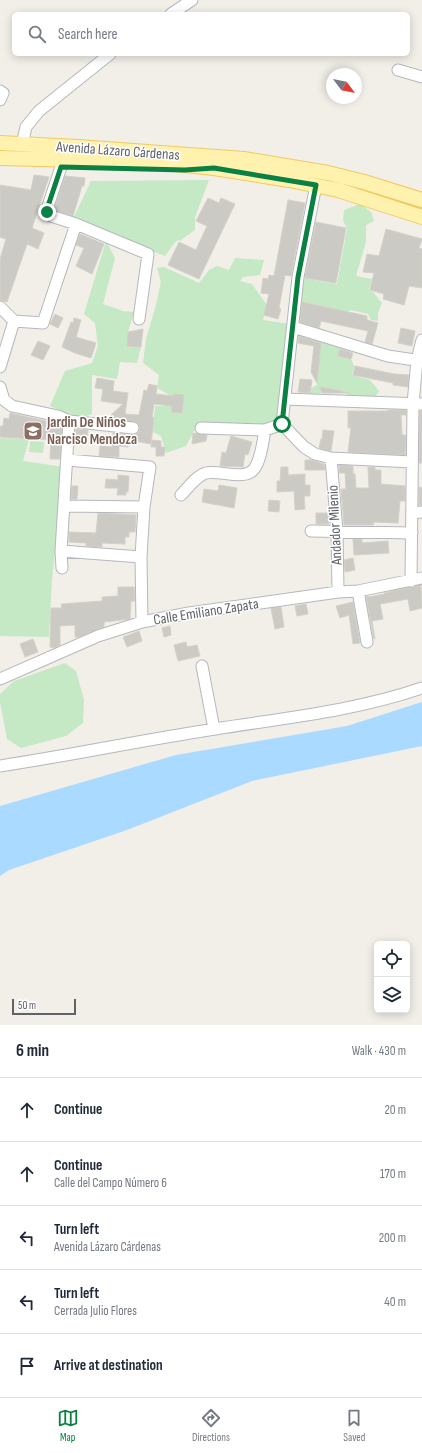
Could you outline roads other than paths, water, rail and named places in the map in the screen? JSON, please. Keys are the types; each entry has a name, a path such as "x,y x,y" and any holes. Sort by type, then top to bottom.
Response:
{"main road":[{"name":"Avenida Lázaro Cárdenas","path":"0,143 244,159 328,173 364,182 422,200"},
{"name":"Avenida Lázaro Cárdenas","path":"0,158 133,161 214,168 338,190 422,217"},
{"name":"Avenida Lázaro Cárdenas","path":"0,168 61,167 185,170 214,168"}],"street":[{"path":"174,12 192,0"},
{"path":"22,145 26,126 39,111 108,56"},
{"path":"398,70 422,77"},
{"path":"0,91 3,93 0,100"},
{"path":"61,167 47,212 51,216 76,224 148,254 139,319"},
{"path":"282,424 298,277 316,185"},
{"path":"0,307 14,321 43,323 76,224"},
{"path":"0,367 14,321"},
{"path":"293,327 388,356 420,360"},
{"path":"417,579 412,533 417,512 417,404 422,340"},
{"path":"0,387 4,400 12,406 58,416 69,421 133,428"},
{"path":"285,399 417,404"},
{"path":"62,568 61,551 65,506 69,421"},
{"path":"201,428 265,430 282,424"},
{"path":"282,424 304,446 315,454 331,458 416,454"},
{"path":"180,495 197,478 206,473 243,474 252,471 256,467 265,430"},
{"name":"Andador Milenio","path":"331,458 337,531 338,592"},
{"path":"67,460 150,467 144,507 141,556 142,622"},
{"path":"65,506 144,507"},
{"path":"311,531 412,533"},
{"path":"61,551 141,556"},
{"name":"Calle Emiliano Zapata","path":"0,679 98,636 142,622 189,613 338,592 358,591 417,579"},
{"path":"358,591 367,642"},
{"path":"202,666 214,729"},
{"path":"0,766 214,729 335,711 401,695 422,688"}],"water":[{"path":"422,702 422,746 252,781 127,830 9,870 0,876 0,806 176,755 347,726"}],"place":[{"name":"Jardin De Niños Narciso Mendoza","path":"33,431"}]}
